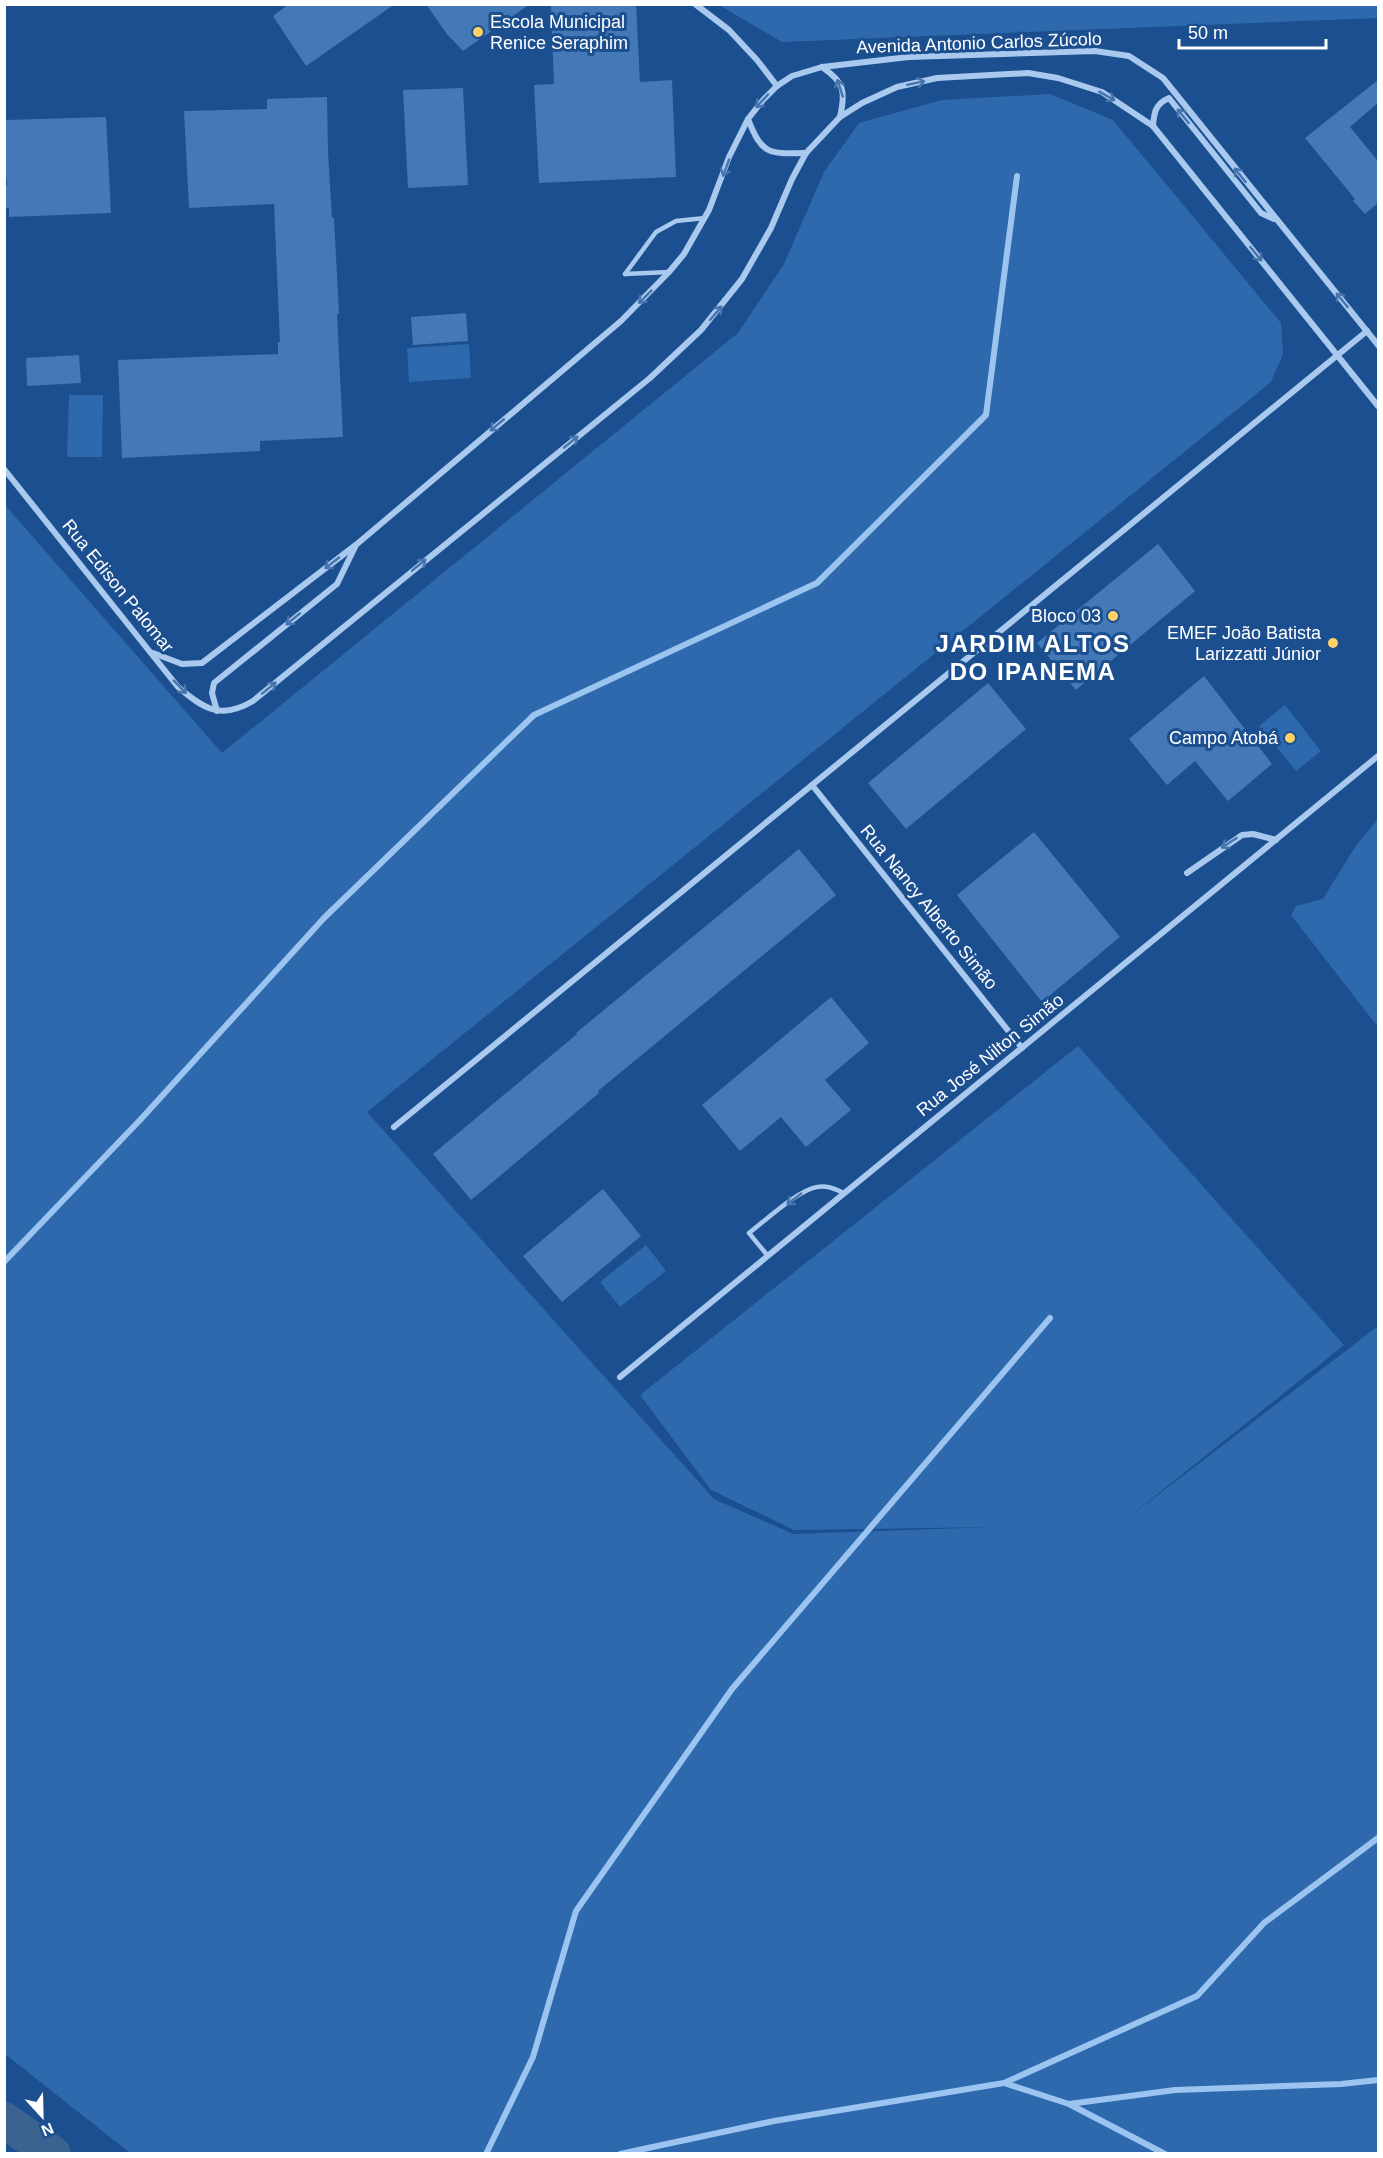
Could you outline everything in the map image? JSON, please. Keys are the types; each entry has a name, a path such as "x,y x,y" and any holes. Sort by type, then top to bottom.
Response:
{"street":[{"path":"695,4 729,30 777,86"},
{"name":"Avenida Antonio Carlos Zúcolo","path":"822,66 909,57 1050,52 1095,51 1129,56 1162,78 1378,345"},
{"path":"152,653 183,664 202,663 357,544 621,321 669,272 684,254 705,218 729,157 748,118 777,86 792,76 822,66 840,82 843,90 840,117 806,153 771,228 742,279 722,307 680,350 650,378 253,701 230,711 217,711 212,693 214,683 337,584 357,544"},
{"name":"Avenida Antonio Carlos Zúcolo","path":"840,117 870,98 897,87 937,78 1028,73 1058,78 1102,92 1153,126 1378,406"},
{"name":"Avenida Antonio Carlos Zúcolo","path":"1153,126 1157,106 1168,98 1261,213 1277,220"},
{"path":"748,118 759,144 765,149 787,154 806,153"},
{"path":"394,1127 1367,331"},
{"name":"Rua Edison Palomar","path":"4,469 178,687 190,697 217,711"},
{"name":"Rua José Nilton Simão","path":"620,1377 1378,756"},
{"name":"Rua Nancy Alberto Simão","path":"812,785 1022,1048"},
{"path":"1187,873 1242,835 1253,834 1276,840"}],"lane":[{"path":"669,272 625,274 656,232 666,225 676,221 705,218"},
{"path":"768,1256 749,1233 806,1190 828,1186 844,1193"}],"shaded area":[{"path":"1378,4 1378,18 782,42 719,5"},
{"path":"1050,94 1113,120 1281,323 1283,354 1271,382 367,1112 714,1499 793,1534 993,1527 794,1530 711,1490 640,1395 1078,1046 1344,1345 1124,1521 1378,1326 1378,2153 130,2153 5,2054 5,505 222,753 738,333 784,264 824,172 859,123 942,100"},
{"path":"469,344 471,378 409,382 407,348"},
{"path":"69,395 103,395 102,457 67,457"},
{"name":"Campo Atobá","path":"1285,705 1321,751 1296,771 1259,726"},
{"path":"1378,819 1378,1027 1291,915 1296,906 1323,899 1355,847"},
{"path":"646,1245 666,1271 620,1307 600,1282"}],"building":[{"path":"289,4 395,4 306,66 273,16"},
{"path":"426,4 530,4 463,51 446,33"},
{"path":"636,4 640,82 672,80 676,177 539,183 534,85 554,84 551,6"},
{"path":"1378,80 1378,103 1350,127 1378,161 1378,203 1365,214 1305,138"},
{"path":"463,88 468,185 408,188 403,90"},
{"path":"327,97 343,437 260,441 260,451 122,458 118,360 278,354 278,342 280,342 274,204 189,208 184,111 267,109 267,99"},
{"path":"106,117 111,213 9,217 9,208 4,208 4,186 7,186 4,151 6,120"},
{"path":"466,313 468,341 413,345 411,317"},
{"path":"79,355 81,383 27,386 26,358"},
{"path":"1158,544 1195,591 1076,690 1037,643"},
{"path":"1204,676 1272,764 1228,801 1195,761 1167,785 1129,739"},
{"path":"988,683 1026,729 906,829 868,783"},
{"path":"1034,832 1120,937 1042,1002 957,895"},
{"path":"799,849 836,895 598,1091 599,1093 471,1200 433,1154"},
{"path":"831,997 869,1043 825,1080 851,1110 806,1147 781,1117 740,1151 702,1105"},
{"path":"603,1189 641,1236 562,1302 523,1256"}],"waterway":[{"path":"4,1262 141,1119 324,918 534,715 817,583 986,415 1017,176"},
{"path":"486,2154 533,2057 576,1911 732,1689 1050,1318"},
{"path":"620,2154 774,2121 1004,2083 1197,1996 1264,1923 1378,1838"},
{"path":"1004,2083 1069,2104 1175,2090 1341,2084 1378,2080"},
{"path":"1069,2104 1165,2154"},
{"path":"4,2120 53,2154"}],"place":[{"name":"Escola Municipal Renice Seraphim","path":"478,32"},
{"name":"Bloco 03","path":"1113,616"},
{"name":"EMEF João Batista Larizzatti Júnior","path":"1333,643"},
{"name":"Campo Atobá","path":"1290,738"}],"district":[{"name":"JARDIM ALTOS DO IPANEMA","path":"1033,658"}]}
